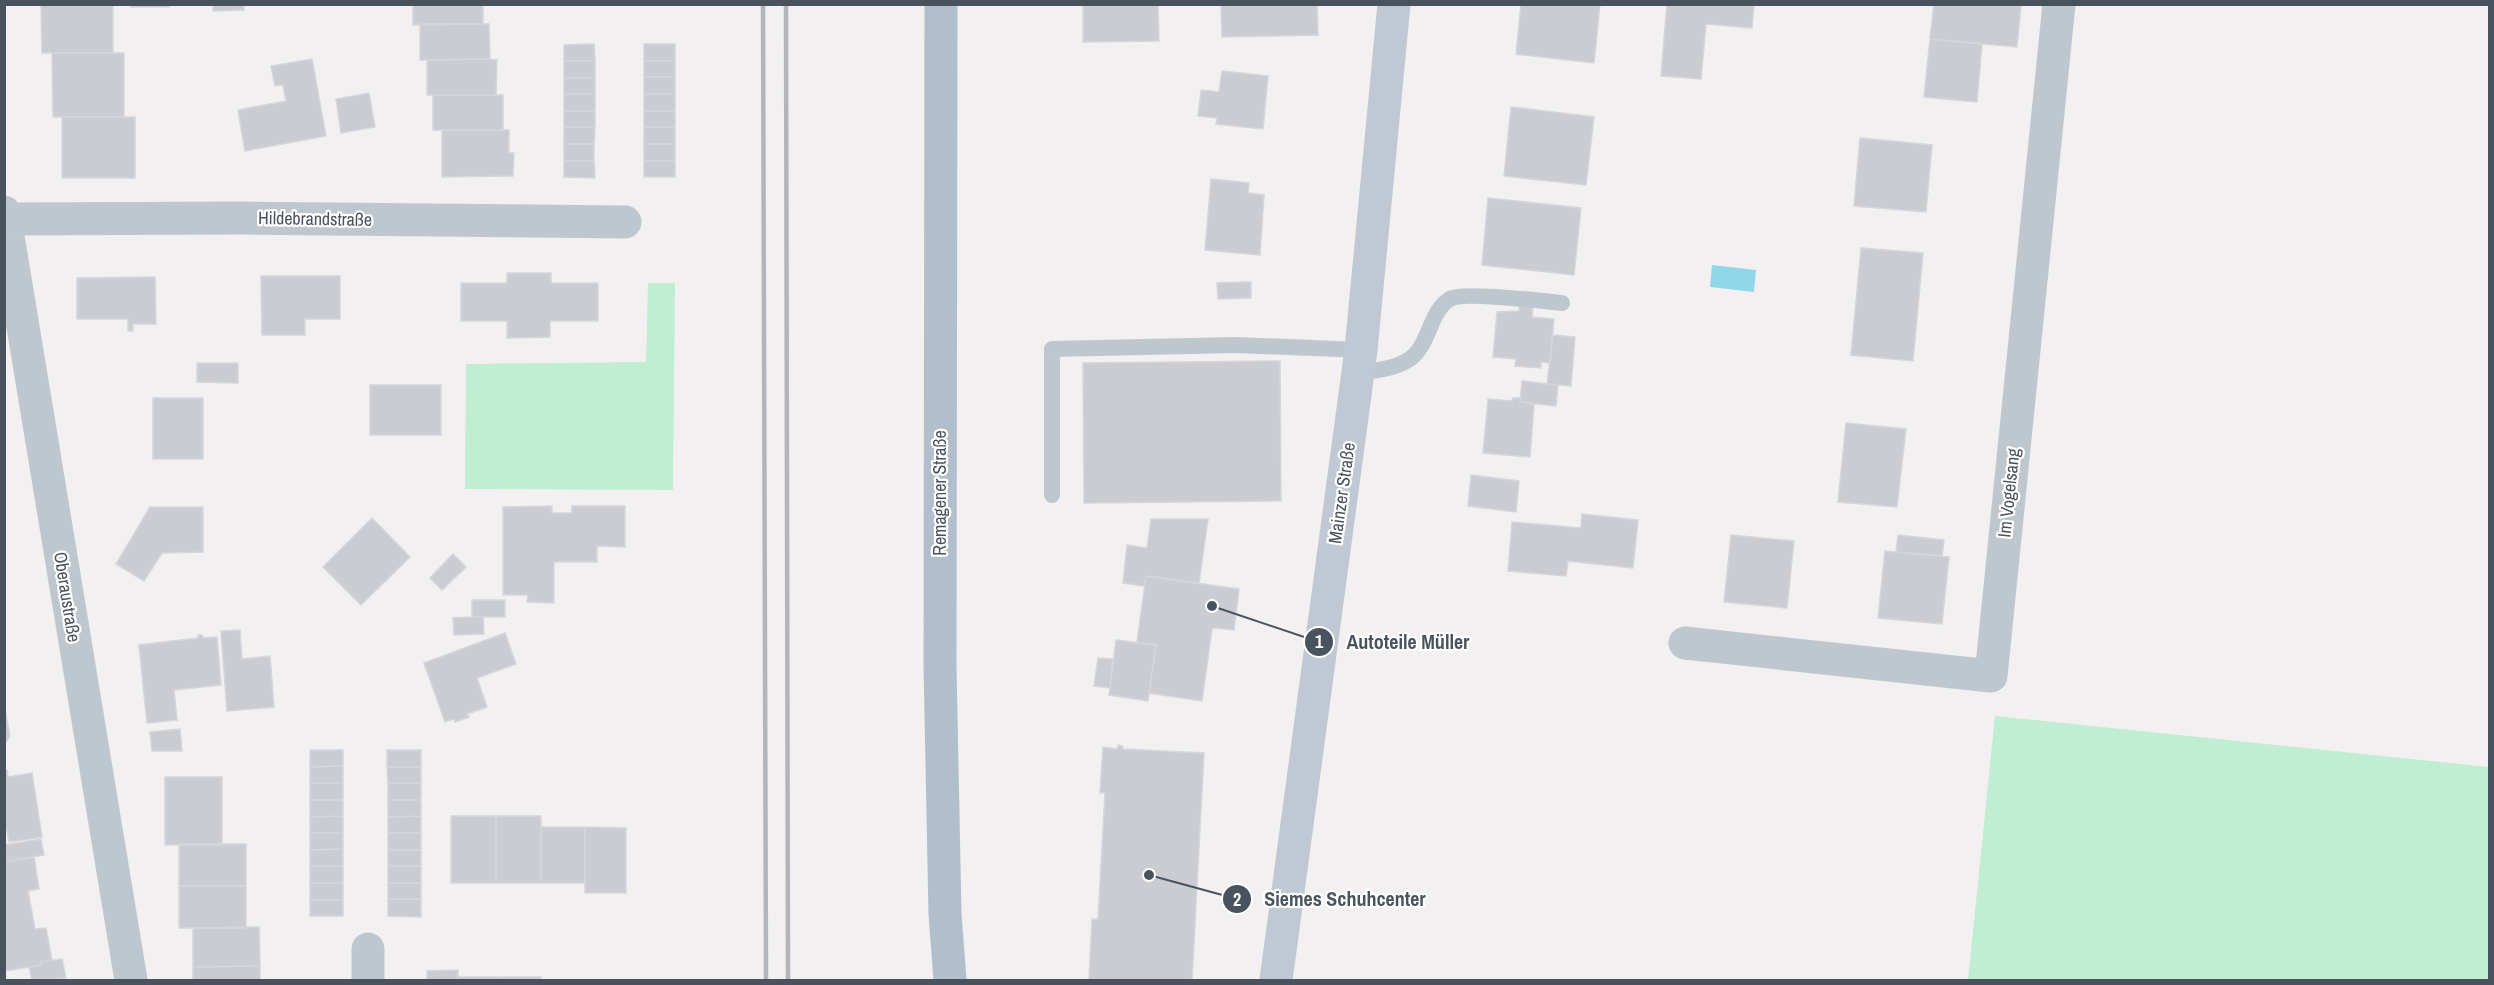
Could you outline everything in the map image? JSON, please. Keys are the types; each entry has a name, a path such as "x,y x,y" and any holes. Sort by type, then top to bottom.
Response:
{"main road":[{"name":"Remagener Straße","path":"941,4 940,665 945,914 950,981"},
{"name":"Mainzer Straße","path":"1276,981 1360,362 1395,4"}],"street":[{"name":"Im Vogelsang","path":"1685,643 1991,676 2060,4"},
{"name":"Hildebrandstraße","path":"6,233 241,218 625,222"},
{"name":"Oberaustraße","path":"6,233 131,981"},
{"path":"368,949 368,981"}],"lane":[{"path":"1052,495 1052,350 1236,345 1398,365 1411,358 1420,348 1441,308 1450,298 1488,297 1562,303"}],"green space":[{"path":"648,283 675,283 673,490 465,489 466,364 646,362"},
{"path":"1995,716 2489,767 2489,980 1968,980"}],"water":[{"path":"1712,265 1756,270 1754,292 1710,287"}],"building":[{"path":"41,4 113,4 113,53 42,53"},
{"path":"131,4 169,4 169,7 131,7"},
{"path":"213,4 244,4 244,10 213,11"},
{"path":"413,4 483,4 483,24 413,25"},
{"path":"1083,4 1158,4 1159,41 1083,42"},
{"path":"1221,4 1317,4 1318,35 1222,37"},
{"path":"1521,4 1600,4 1594,63 1516,54"},
{"path":"1667,4 1754,4 1752,28 1706,24 1701,79 1661,76"},
{"path":"1934,4 2021,4 2017,47 1930,39"},
{"path":"420,24 489,24 490,59 420,60"},
{"path":"1930,39 1982,44 1977,102 1924,97"},
{"path":"594,44 595,61 564,61 564,45"},
{"path":"644,44 675,44 675,61 644,61"},
{"path":"52,53 124,53 124,117 53,117"},
{"path":"312,59 326,136 245,151 238,110 286,101 283,85 275,86 271,66"},
{"path":"427,60 497,60 496,95 427,95"},
{"path":"564,61 595,61 595,78 564,78"},
{"path":"644,61 675,61 675,77 644,77"},
{"path":"1222,71 1268,76 1263,129 1216,124 1217,118 1198,116 1201,90 1219,92"},
{"path":"644,77 675,77 675,94 644,94"},
{"path":"564,78 595,78 595,94 564,94"},
{"path":"369,93 375,127 341,133 336,99"},
{"path":"564,94 595,94 595,111 564,111"},
{"path":"644,94 675,94 675,111 644,111"},
{"path":"433,95 503,95 503,130 433,130"},
{"path":"1511,107 1594,117 1586,185 1504,176"},
{"path":"564,111 595,111 595,127 564,127"},
{"path":"644,111 675,111 675,127 644,127"},
{"path":"62,117 135,117 135,178 62,178"},
{"path":"564,127 595,127 594,144 564,144"},
{"path":"644,127 675,127 675,144 644,144"},
{"path":"442,130 509,130 509,153 514,153 513,176 442,177"},
{"path":"1860,138 1932,145 1926,212 1854,206"},
{"path":"564,144 594,144 594,161 564,161"},
{"path":"644,144 675,144 675,161 644,161"},
{"path":"564,161 594,161 595,178 564,177"},
{"path":"644,161 675,161 675,177 644,177"},
{"path":"1211,179 1249,183 1248,193 1264,195 1260,255 1205,250"},
{"path":"1488,198 1581,208 1574,275 1482,265"},
{"path":"1861,248 1923,253 1913,361 1851,355"},
{"path":"507,273 551,273 551,283 598,283 598,321 550,321 550,337 507,338 507,321 461,321 461,283 507,283"},
{"path":"261,276 340,276 340,319 305,319 305,335 262,335"},
{"path":"155,277 156,324 133,324 133,331 128,331 128,319 77,319 77,278"},
{"path":"1251,282 1251,298 1218,299 1217,283"},
{"path":"1519,305 1533,306 1532,317 1554,319 1550,363 1541,362 1541,368 1515,366 1516,359 1493,357 1497,312 1519,311"},
{"path":"1553,335 1575,337 1571,386 1547,384"},
{"path":"1280,361 1281,501 1084,503 1083,363"},
{"path":"197,363 238,363 238,383 197,382"},
{"path":"1522,381 1558,385 1556,406 1520,402"},
{"path":"370,385 441,385 441,435 370,435"},
{"path":"153,398 203,398 203,459 153,459"},
{"path":"1513,398 1521,398 1520,402 1534,404 1530,457 1483,453 1488,399 1512,401"},
{"path":"1846,423 1906,429 1897,507 1838,502"},
{"path":"1471,475 1519,481 1516,512 1468,506"},
{"path":"552,506 552,513 572,513 572,506 625,506 625,547 597,546 597,562 554,562 554,603 527,602 528,595 503,595 503,507"},
{"path":"150,507 203,507 203,552 162,553 144,581 116,564"},
{"path":"1582,514 1638,520 1633,568 1568,561 1566,576 1508,571 1512,522 1581,528"},
{"path":"372,518 410,557 361,605 323,567"},
{"path":"1151,519 1208,519 1199,583 1146,576 1144,586 1123,583 1127,545 1147,548"},
{"path":"1731,535 1794,541 1787,608 1724,602"},
{"path":"1898,535 1944,540 1942,556 1896,552"},
{"path":"1885,551 1949,557 1942,624 1878,618"},
{"path":"453,554 466,567 442,590 430,578"},
{"path":"1146,576 1239,589 1234,630 1212,629 1202,701 1149,693 1156,645 1137,642"},
{"path":"472,600 505,600 505,617 472,617"},
{"path":"483,617 484,634 454,635 453,618"},
{"path":"240,630 242,659 270,656 274,707 227,711 221,631"},
{"path":"505,633 516,664 477,678 487,707 467,714 469,717 455,722 454,719 445,722 424,663"},
{"path":"198,635 202,635 203,638 217,637 221,685 174,690 177,720 147,723 139,645 198,638"},
{"path":"1116,640 1156,645 1148,701 1109,695"},
{"path":"1098,658 1113,659 1110,688 1094,686"},
{"path":"4,704 10,736 7,741 4,739"},
{"path":"180,729 182,751 152,751 150,732"},
{"path":"1118,745 1123,746 1123,749 1204,753 1192,980 1089,980 1092,919 1098,919 1105,793 1100,793 1103,747 1117,749"},
{"path":"310,750 343,750 343,766 310,767"},
{"path":"387,750 421,750 421,767 387,767"},
{"path":"343,766 343,783 310,783 310,767"},
{"path":"387,767 421,767 421,783 388,783"},
{"path":"7,770 8,777 32,773 42,837 9,842 7,831 4,831 4,771"},
{"path":"165,777 222,777 222,845 165,845"},
{"path":"310,783 343,783 343,800 310,800"},
{"path":"388,783 421,783 421,800 388,800"},
{"path":"310,800 343,800 343,816 310,817"},
{"path":"388,800 421,800 421,816 388,817"},
{"path":"343,816 343,833 310,833 310,817"},
{"path":"421,816 421,833 388,833 388,817"},
{"path":"451,816 496,816 496,883 451,883"},
{"path":"496,816 541,816 541,883 496,883"},
{"path":"541,827 585,827 585,883 541,883"},
{"path":"585,827 626,828 626,893 585,893"},
{"path":"310,833 343,833 343,849 310,850"},
{"path":"388,833 421,833 421,850 388,850"},
{"path":"41,839 44,855 4,862 4,845"},
{"path":"179,844 246,844 246,886 179,886"},
{"path":"343,849 343,866 310,866 310,850"},
{"path":"388,850 421,850 421,866 388,866"},
{"path":"34,857 39,889 28,891 35,929 46,928 52,960 41,962 41,965 4,971 4,862"},
{"path":"310,866 343,866 343,883 310,883"},
{"path":"388,866 421,866 421,883 388,883"},
{"path":"310,883 343,883 343,900 310,900"},
{"path":"388,883 421,883 421,899 388,899"},
{"path":"179,886 246,886 246,928 179,928"},
{"path":"388,899 421,899 421,917 388,916"},
{"path":"310,900 343,900 343,916 310,916"},
{"path":"259,927 260,966 193,967 193,928"},
{"path":"62,959 66,978 32,980 29,967 41,965 41,962"},
{"path":"260,966 260,980 193,980 193,967"},
{"path":"458,970 458,980 427,980 427,971"},
{"path":"458,977 499,977 499,980 458,980"},
{"path":"499,977 541,977 541,980 499,980"}],"railway":[{"path":"763,4 766,980"},
{"path":"786,4 788,980"}],"place":[{"name":"Autoteile Müller","path":"1212,606"},
{"name":"Siemes Schuhcenter","path":"1149,875"}]}
